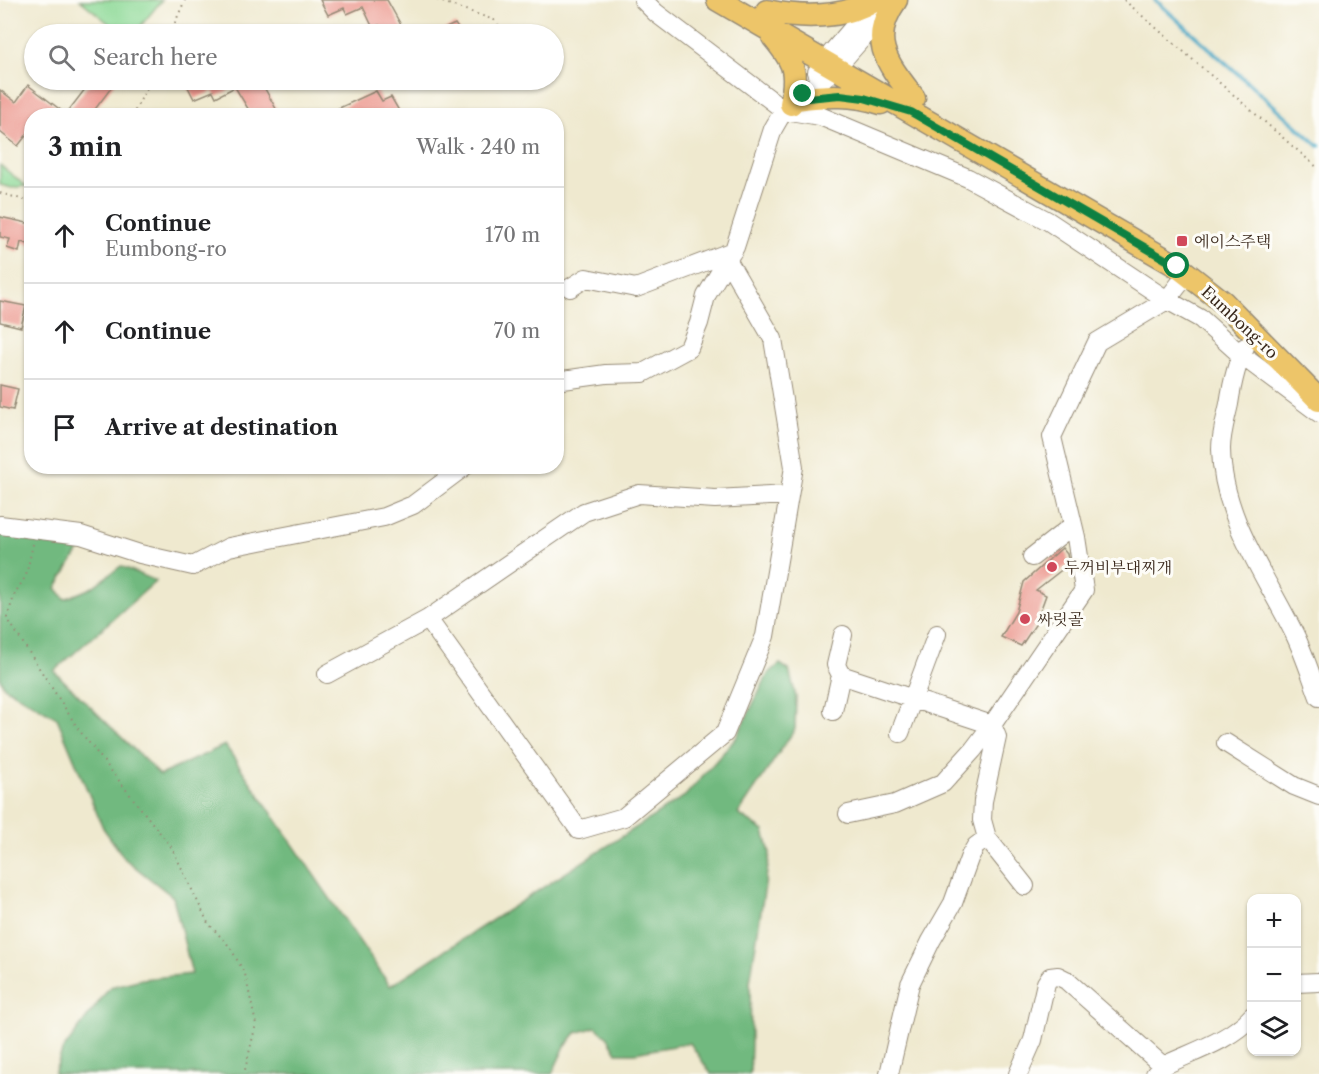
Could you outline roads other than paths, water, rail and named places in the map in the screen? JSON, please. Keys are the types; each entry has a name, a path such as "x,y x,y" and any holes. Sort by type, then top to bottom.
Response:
{"main road":[{"name":"Eumbong-ro","path":"718,0 761,13 834,60 913,105 1168,244 1202,267 1232,292 1319,380"},
{"path":"896,0 885,15 882,33 883,48 890,67 913,105"},
{"path":"761,13 826,14 869,1"},
{"path":"761,13 793,66 794,102 840,95 913,105"},
{"name":"Eumbong-ro","path":"913,105 1177,266 1223,302 1319,400"}],"street":[{"path":"643,0 656,12 794,102 820,116 968,178 1047,221 1167,300 1201,318 1241,355 1319,413"},
{"path":"564,380 606,374 643,373 689,348 706,296 732,253 773,129 794,102 834,60 896,0"},
{"path":"834,60 869,1"},
{"path":"570,288 586,278 636,288 732,253"},
{"path":"428,619 579,830 624,817 725,733 765,636 794,466 773,339 732,253"},
{"path":"848,814 895,804 943,783 992,725 1084,590 1073,525 1052,438 1097,342 1167,300 1187,274"},
{"path":"1253,332 1241,355 1232,385 1221,446 1222,470 1233,514 1296,636 1318,693"},
{"path":"0,525 81,535 140,554 193,566 229,547 384,517 413,505 454,474"},
{"path":"327,674 428,619 584,512 639,494 715,499 789,495"},
{"path":"1032,557 1073,525"},
{"path":"900,733 937,634"},
{"path":"833,711 841,675 836,665 843,635"},
{"path":"841,675 992,725"},
{"path":"992,725 997,738 983,801 982,820 987,838 1025,886"},
{"path":"1226,743 1294,786 1319,796"},
{"path":"889,1074 910,984 953,903 970,856 976,846 987,838"},
{"path":"1018,1074 1033,1040 1043,993 1050,977 1058,976 1066,980 1159,1070 1227,1036 1247,1020"},
{"path":"1301,983 1319,982"}],"waterway":[{"path":"1155,0 1319,146"}],"place":[{"name":"에이스주택","path":"1182,241"},
{"name":"두꺼비부대찌개","path":"1052,567"},
{"name":"싸릿골","path":"1025,619"}]}
